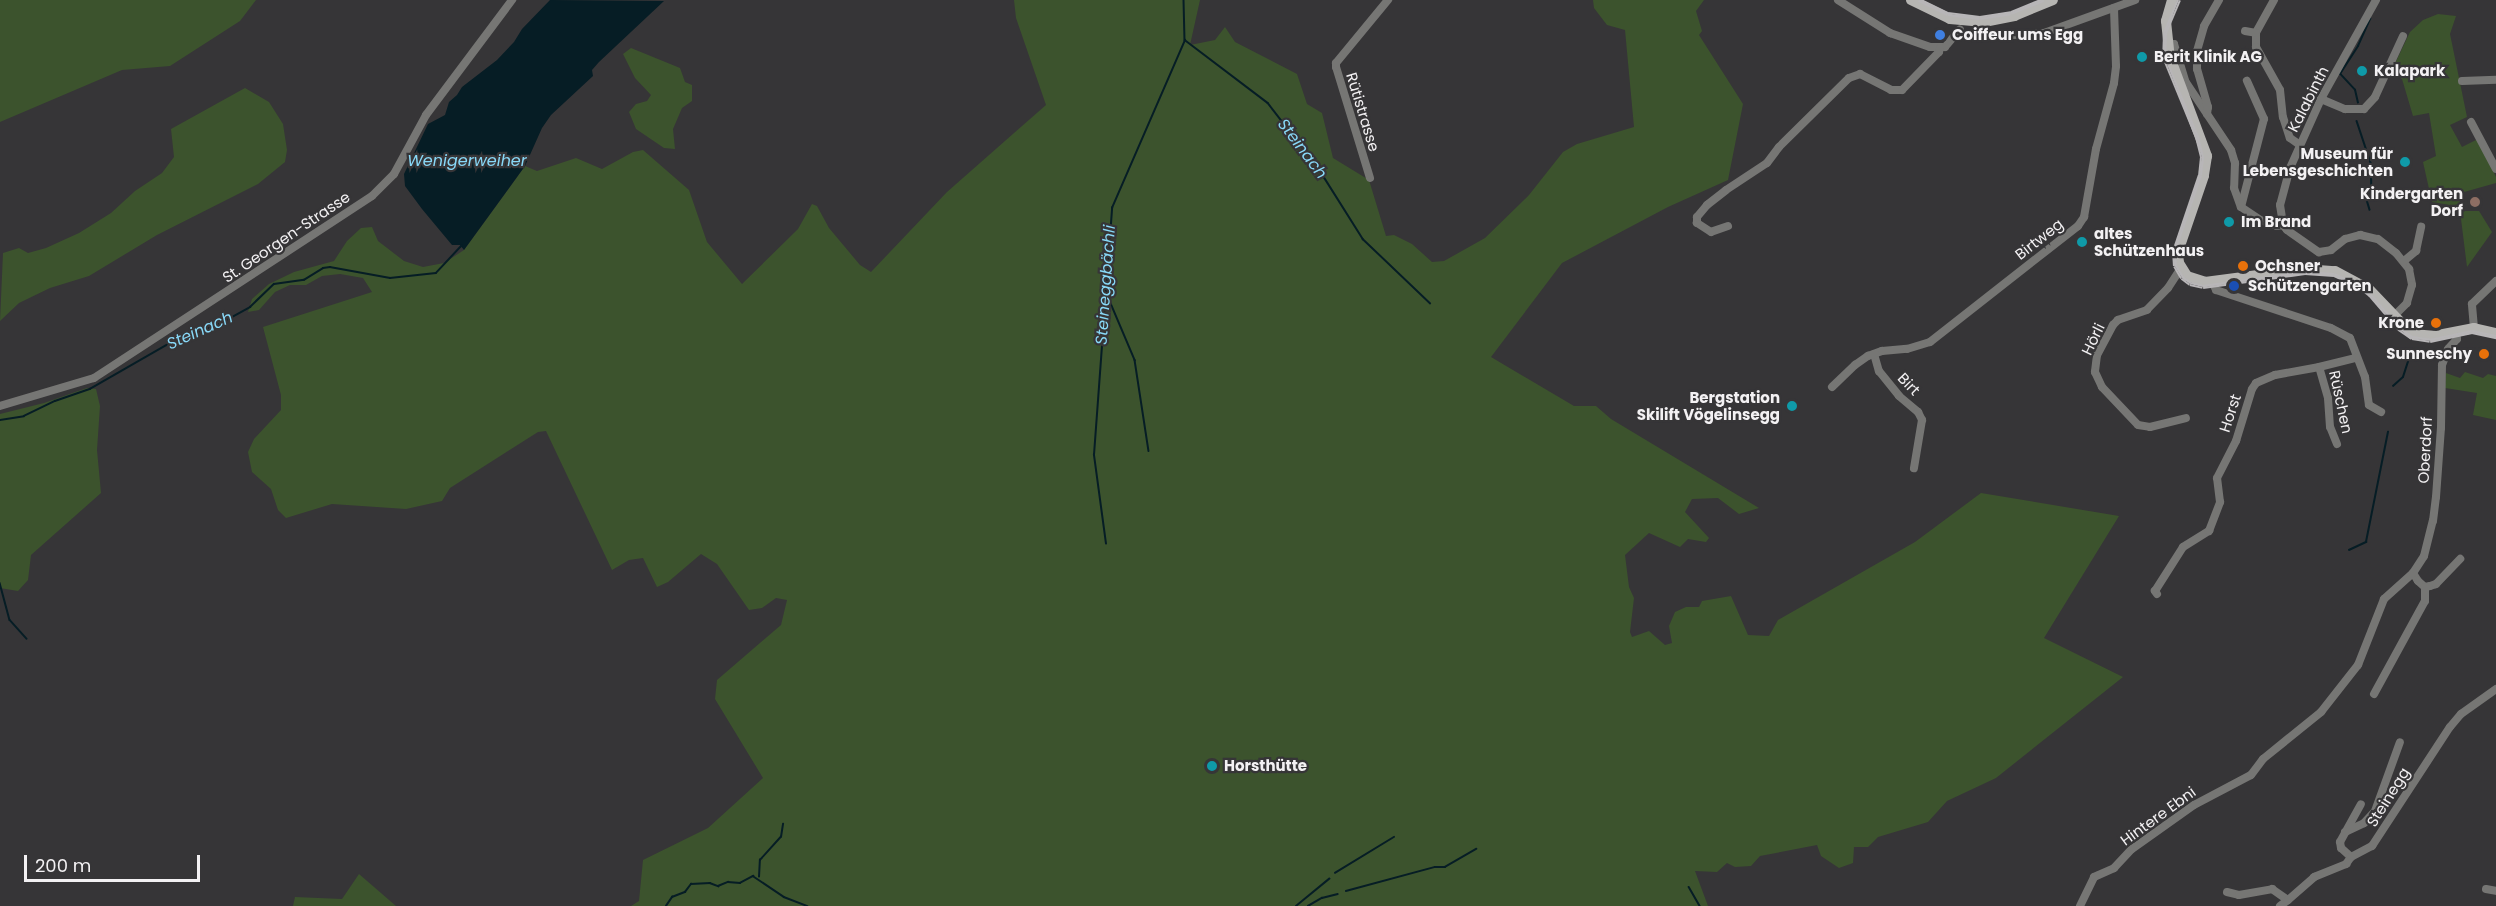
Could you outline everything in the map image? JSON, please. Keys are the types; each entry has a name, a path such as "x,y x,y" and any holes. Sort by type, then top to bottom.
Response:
{"main road":[{"path":"1911,0 1960,27 2000,21 2053,0"},
{"path":"2172,0 2166,21 2174,71 2207,156 2204,176 2179,246 2181,268 2193,280 2212,282 2304,269 2335,271 2369,289 2404,328 2417,335 2433,336 2475,328 2496,333"}],"street":[{"name":"St. Georgen-Strasse","path":"0,406 94,378 372,196 396,171 426,115 512,0"},
{"name":"Rütistrasse","path":"1370,178 1335,67 1388,0"},
{"path":"1838,0 1890,33 1930,47 1941,48"},
{"path":"1960,27 1963,36 2044,33 2135,0"},
{"path":"2207,114 2208,106 2197,69 2197,51 2204,26 2219,0"},
{"path":"2274,0 2256,33 2260,56 2280,90 2290,138 2300,145"},
{"name":"Kalabinth","path":"2283,225 2280,205 2300,145 2321,99 2376,0"},
{"name":"Birtweg","path":"1832,387 1854,365 1874,354 1882,351 1917,348 1930,342 2078,226 2084,217 2096,149 2114,83 2116,66 2114,8"},
{"path":"1728,226 1711,232 1697,223 1697,217 1707,205 1726,190 1762,168 1779,147 1849,78 1860,75 1894,91 1902,90 1941,48 1949,44 1960,27"},
{"path":"2245,31 2256,33"},
{"path":"2321,99 2345,109 2364,109 2375,97 2403,36"},
{"path":"2168,44 2174,44 2182,74 2231,150 2235,163 2234,189 2241,207 2260,220 2277,226 2283,225 2296,238 2319,252 2331,250 2351,237 2369,236 2388,246 2404,261 2411,273 2412,290 2407,303 2394,316"},
{"path":"2462,81 2496,80"},
{"path":"2241,207 2264,119 2247,81"},
{"path":"2471,122 2496,169"},
{"path":"2404,261 2416,251 2421,227"},
{"name":"Hörli","path":"2181,268 2168,288 2147,310 2118,320 2113,325 2097,355 2095,372 2102,387 2138,425 2150,427 2186,418"},
{"path":"2475,328 2472,304 2496,281"},
{"name":"Rüschen","path":"2212,282 2216,290 2350,338 2365,377 2369,405 2381,412"},
{"name":"Oberdorf","path":"2288,740 2321,712 2345,685 2366,650 2384,599 2414,573 2424,556 2433,520 2441,428 2442,365 2448,349 2457,339 2457,331"},
{"name":"Birt","path":"1874,354 1883,376 1899,396 1918,412 1922,420 1914,468"},
{"name":"Rüschen","path":"2337,444 2330,427 2328,398 2319,368 2356,358"},
{"name":"Horst","path":"2157,594 2155,591 2182,547 2209,531 2220,502 2217,478 2236,441 2252,389 2256,383 2275,375 2319,368"},
{"path":"2425,587 2436,584 2460,558"},
{"path":"2374,694 2425,600 2425,587 2414,573"},
{"name":"Steinegg","path":"2280,906 2314,877 2346,864 2351,857 2372,846 2450,727 2461,714 2496,689"},
{"name":"Hintere Ebni","path":"2080,906 2094,877 2114,868 2132,849 2194,805 2251,774 2263,759 2288,740"},
{"path":"2345,832 2364,823 2375,811 2400,742"},
{"path":"2351,857 2341,848 2345,832 2361,804"},
{"path":"2226,892 2239,895 2272,889 2288,900"},
{"path":"2486,889 2496,891"}],"green space":[{"path":"0,0 256,0 240,21 170,66 122,70 0,122"},
{"path":"1014,0 1200,0 1190,45 1215,40 1225,27 1235,42 1297,74 1307,104 1322,113 1333,158 1369,180 1386,236 1394,235 1412,244 1432,262 1444,261 1485,238 1529,195 1563,152 1577,144 1634,127 1625,30 1607,25 1594,8 1593,0 1704,0 1696,11 1702,31 1699,35 1743,104 1728,180 1668,207 1562,263 1491,357 1574,406 1596,406 1611,419 1759,508 1739,514 1718,498 1692,499 1685,512 1709,538 1706,542 1688,539 1680,547 1649,533 1625,555 1629,587 1634,598 1630,632 1632,637 1649,631 1665,645 1672,643 1669,626 1675,612 1686,607 1699,607 1702,601 1731,596 1748,635 1769,636 1778,620 1915,542 1981,493 2119,516 2044,638 2123,677 1996,778 1947,801 1928,822 1878,837 1868,847 1854,847 1853,863 1839,868 1821,856 1817,845 1760,856 1751,866 1735,867 1727,863 1717,872 1695,871 1708,906 631,906 639,901 643,860 708,828 763,778 715,699 717,680 781,625 787,600 776,598 762,608 749,610 717,564 701,554 668,582 657,587 643,558 629,560 612,570 546,431 538,432 450,488 442,501 406,509 332,504 286,518 278,510 271,489 252,472 248,452 254,439 281,410 281,395 263,327 372,292 363,278 340,274 322,276 306,285 290,285 275,292 259,310 248,312 252,299 269,284 294,272 334,261 347,241 361,228 372,227 378,241 404,261 423,267 444,263 464,250 525,166 537,171 576,158 602,169 633,152 643,150 689,190 707,242 742,284 798,229 812,204 817,206 829,228 860,265 871,272 947,192 1046,105 1016,18"},
{"path":"2438,14 2456,16 2450,34 2467,117 2450,125 2462,147 2478,139 2496,177 2496,183 2457,194 2462,207 2432,202 2423,162 2436,156 2429,113 2413,116 2402,79 2391,72 2410,32 2423,20"},
{"path":"631,48 680,68 685,82 692,85 692,101 682,108 673,129 675,149 664,148 636,129 629,112 636,104 647,101 651,95 635,78 623,54"},
{"path":"245,88 269,102 283,124 287,150 285,162 258,184 157,235 89,276 50,288 19,303 0,321 3,253 19,248 28,253 46,248 79,233 111,213 135,191 162,173 174,157 171,129"},
{"path":"2460,211 2479,211 2492,232 2467,267"},
{"path":"2465,372 2483,378 2488,374 2496,376 2496,420 2473,415 2477,393 2445,388 2446,373 2460,378"},
{"path":"87,388 96,389 100,406 97,450 101,493 31,555 28,580 18,591 0,588 0,414 44,403"},
{"path":"359,874 396,906 293,906 295,897 342,899"}],"water":[{"name":"Wenigerweiher","path":"550,0 664,1 599,62 592,70 593,76 551,115 542,128 525,166 464,250 460,245 452,245 422,209 405,186 404,174 428,124 445,115 449,102 462,87 497,60"}],"waterway":[{"name":"Steinach","path":"1184,0 1185,40 1268,103 1319,169 1363,239 1430,303"},
{"path":"2358,103 2355,90 2340,74 2358,46 2370,19"},
{"name":"Steineggbächli","path":"1106,544 1094,455 1112,208 1185,40"},
{"path":"2357,121 2371,163 2372,189 2367,200 2370,210"},
{"name":"Steinach","path":"0,420 24,416 55,401 90,389 177,339 216,326 250,307 274,284 304,280 323,268 330,267 390,278 436,273 461,246"},
{"path":"1107,294 1135,360 1149,451"},
{"path":"2393,386 2403,377 2411,352"},
{"path":"2349,550 2366,542 2388,432"},
{"path":"0,583 10,620 27,639"},
{"path":"759,877 760,860 781,837 783,824"},
{"path":"1335,873 1394,837"},
{"path":"1346,891 1435,867 1445,867 1476,849"},
{"path":"666,906 672,897 685,892 691,884 710,883 718,886 728,882 740,883 753,876 784,897 807,906"},
{"path":"1296,906 1329,879"},
{"path":"1689,887 1700,906"},
{"path":"1308,906 1322,898 1338,894"}],"railway":[{"path":"1919,0 1948,14 1980,18 2011,13 2043,0"},
{"path":"2179,0 2165,33 2164,57 2197,137 2202,157 2200,175 2174,252 2175,266 2182,278 2190,284 2203,287 2305,273 2334,275 2360,287 2370,295 2399,329 2412,338 2430,341 2472,332 2496,337"}],"place":[{"name":"Coiffeur ums Egg","path":"1940,35"},
{"name":"Berit Klinik AG","path":"2142,57"},
{"name":"Kalapark","path":"2362,71"},
{"name":"Museum für Lebensgeschichten","path":"2405,162"},
{"name":"Kindergarten Dorf","path":"2475,202"},
{"name":"Im Brand","path":"2229,222"},
{"name":"altes Schützenhaus","path":"2082,242"},
{"name":"Ochsner","path":"2243,266"},
{"name":"Schützengarten","path":"2234,286"},
{"name":"Krone","path":"2436,323"},
{"name":"Sunneschy","path":"2484,354"},
{"name":"Bergstation Skilift Vögelinsegg","path":"1792,406"},
{"name":"Horsthütte","path":"1212,766"}]}
